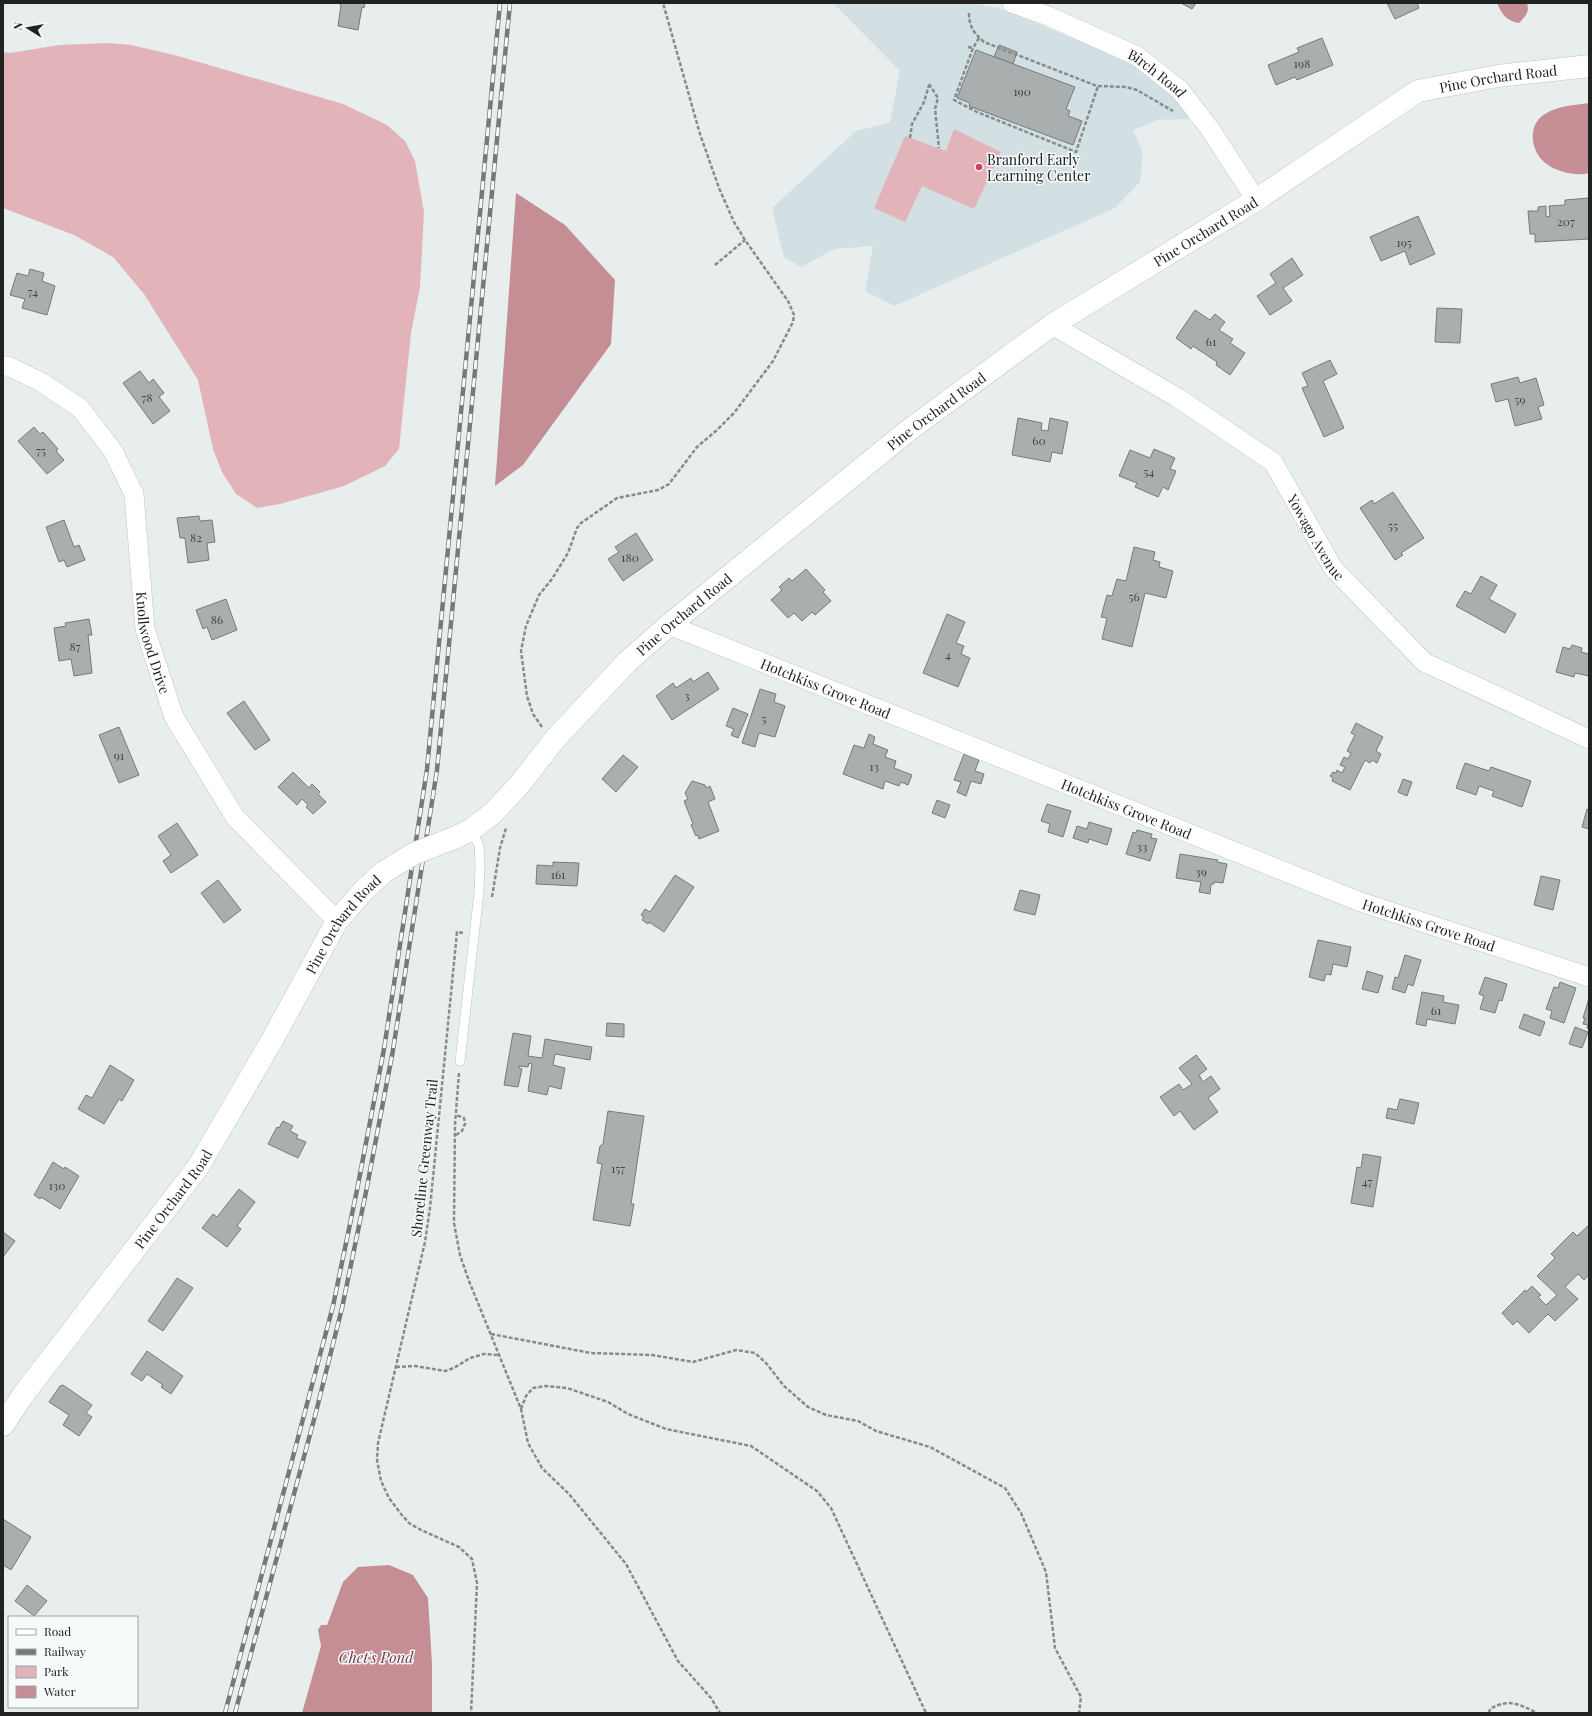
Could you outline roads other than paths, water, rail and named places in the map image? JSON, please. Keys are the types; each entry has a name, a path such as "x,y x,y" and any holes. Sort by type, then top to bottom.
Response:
{"street":[{"name":"Birch Road","path":"1012,3 1048,16 1137,56 1180,90 1210,128 1256,200"},
{"name":"Pine Orchard Road","path":"3,1425 23,1395 198,1167 271,1042 337,921 364,890 384,872 413,854 462,834 493,813 520,784 555,739 627,662 669,625 909,430 1052,325 1256,200 1418,91 1498,76 1589,66"},
{"name":"Yowago Avenue","path":"1052,325 1178,398 1273,462 1333,568 1424,662 1589,739"},
{"name":"Knollwood Drive","path":"3,366 8,366 41,382 80,408 113,451 134,494 145,629 174,717 235,817 337,921"},
{"name":"Hotchkiss Grove Road","path":"669,625 1358,901 1589,977"}],"lane":[{"path":"460,1061 479,892 480,864 479,845 462,834"}],"water":[{"path":"1497,3 1527,3 1528,9 1525,16 1519,23 1508,19"},
{"path":"1589,103 1589,173 1571,174 1547,165 1535,150 1533,143 1533,130 1540,118 1555,109"},
{"path":"516,193 565,225 615,280 611,344 523,465 495,486"},
{"name":"Chet's Pond","path":"389,1565 413,1575 428,1598 432,1664 432,1713 302,1713 321,1646 318,1630 321,1625 327,1625 343,1582 358,1567"}],"railway":[{"path":"225,1713 333,1306 384,1049 427,769 500,3"},
{"path":"235,1713 315,1416 342,1308 393,1050 437,770 510,3"}],"place":[{"name":"Branford Early Learning Center","path":"979,167"}]}
